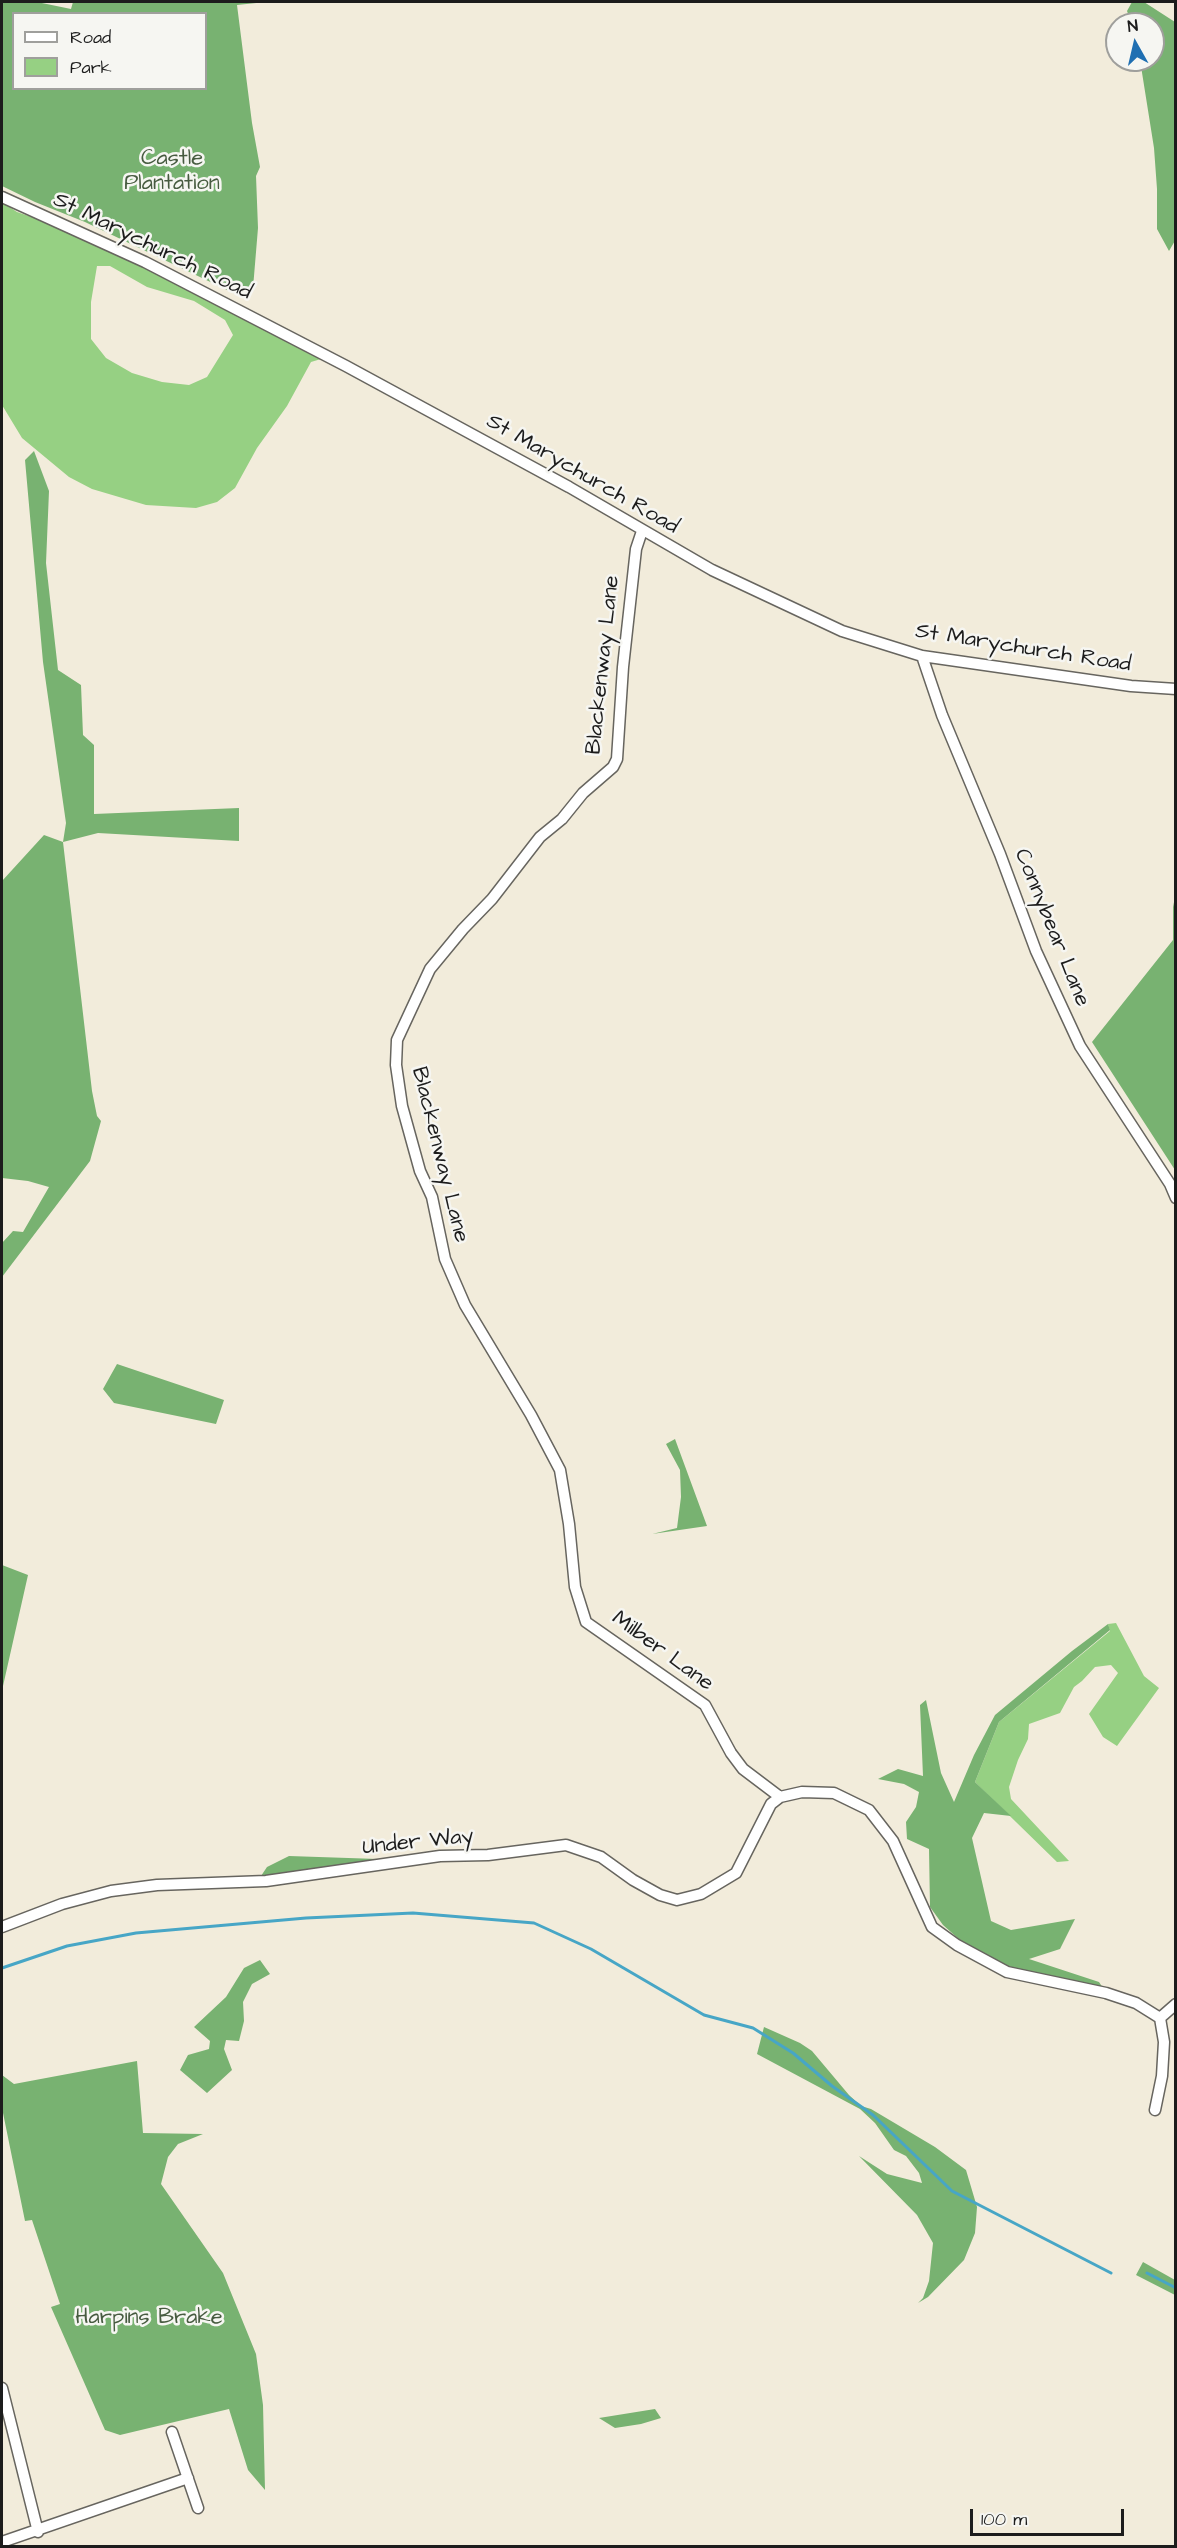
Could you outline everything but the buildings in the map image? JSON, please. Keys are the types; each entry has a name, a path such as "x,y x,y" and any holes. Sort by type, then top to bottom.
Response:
{"street":[{"name":"St Marychurch Road","path":"2,197 145,262 310,347 569,487 712,570 842,631 922,656 1131,686 1176,688"},
{"name":"Blackenway Lane","path":"586,1622 575,1587 569,1524 560,1470 531,1415 465,1305 445,1259 432,1197 420,1171 402,1106 396,1065 397,1040 430,969 492,899 540,837 562,819 583,793 613,767 617,759 625,644 636,549 642,531"},
{"name":"Connybear Lane","path":"922,656 942,715 1000,854 1036,951 1080,1046 1170,1184 1176,1198"},
{"name":"Milber Lane","path":"586,1622 705,1705 718,1725 731,1753 743,1769 780,1797"},
{"path":"780,1797 802,1792 834,1793 869,1810 893,1841 932,1927 969,1953 1007,1972 1106,1993 1136,2003 1160,2018 1164,2042 1155,2110"},
{"name":"Under Way","path":"2,1927 62,1904 111,1891 157,1885 266,1881 377,1867 440,1856 488,1855 567,1845 601,1857 633,1880 660,1895 677,1900 701,1894 736,1873 771,1804 780,1797"},
{"path":"1160,2018 1176,2004"},
{"path":"2,2388 38,2532"},
{"path":"172,2432 198,2508"},
{"path":"2,2542 38,2532 188,2478"}],"green space":[{"name":"Castle Plantation","path":"2,2 37,2 71,9 73,2 266,2 237,5 260,167 256,176 258,228 253,288 248,300 85,222 2,186"},
{"path":"1132,2 1144,2 1160,12 1127,12"},
{"path":"1165,16 1175,22 1176,239 1169,251 1157,229 1154,148 1142,72 1165,72"},
{"path":"2,202 17,212 64,228 150,269 321,359 311,362 287,406 257,448 235,488 217,502 196,508 146,505 92,489 69,477 22,438 2,405","holes":["97,266 110,266 147,287 194,301 225,320 233,335 207,377 189,385 162,382 132,373 106,358 91,339 91,302"]},
{"path":"34,451 49,491 46,563 58,670 81,685 83,735 94,745 94,814 239,808 239,841 98,833 63,842 66,823 43,662 25,460"},
{"path":"44,835 63,842 92,1091 97,1116 101,1121 90,1161 2,1277 2,1243 13,1231 23,1232 49,1187 28,1181 2,1178 2,881"},
{"path":"1175,897 1175,1170 1092,1042 1173,940"},
{"path":"117,1364 224,1400 216,1424 114,1403 103,1389"},
{"path":"675,1439 707,1526 652,1534 677,1528 681,1497 680,1470 666,1444"},
{"path":"2,1565 28,1575 3,1686 2,1686"},
{"path":"1116,1623 1144,1676 1159,1688 1117,1746 1103,1737 1089,1714 1118,1673 1111,1665 1095,1667 1074,1687 1060,1713 1029,1724 1028,1739 1009,1787 1011,1799 1069,1861 1057,1862 975,1782 999,1722 1110,1631 1108,1624"},
{"path":"1108,1624 1110,1630 999,1722 975,1782 1011,1816 984,1813 972,1838 991,1921 1011,1930 1075,1919 1060,1949 1029,1959 1099,1982 1103,1988 1007,1967 961,1941 943,1925 930,1907 929,1849 907,1839 906,1822 916,1807 919,1792 904,1784 878,1779 898,1769 923,1776 920,1705 926,1700 941,1773 954,1802 974,1755 995,1715"},
{"path":"289,1856 378,1859 261,1876 267,1867"},
{"path":"260,1960 270,1974 252,1984 243,2002 244,2021 239,2041 226,2040 224,2049 232,2070 207,2093 180,2070 188,2055 209,2049 210,2041 194,2027 226,1997 244,1968"},
{"path":"764,2027 812,2051 861,2106 871,2109 935,2147 966,2170 977,2207 975,2233 964,2260 928,2297 918,2303 923,2298 929,2281 933,2243 917,2215 859,2156 887,2174 922,2183 919,2173 906,2156 894,2150 875,2123 860,2109 757,2054"},
{"name":"Harpins Brake","path":"137,2061 143,2133 203,2134 178,2144 168,2157 161,2184 223,2273 256,2354 263,2405 265,2490 248,2470 229,2409 120,2435 105,2430 51,2307 60,2304 32,2220 25,2221 2,2108 2,2075 14,2084"},
{"path":"1143,2262 1175,2280 1175,2295 1136,2275"},
{"path":"655,2409 661,2418 641,2424 615,2428 599,2418"}],"waterway":[{"path":"2,1968 67,1946 136,1933 306,1918 413,1913 534,1923 591,1949 704,2015 753,2028 793,2053 832,2086 873,2115 952,2191 1111,2273"},
{"path":"1147,2273 1176,2288"}]}
